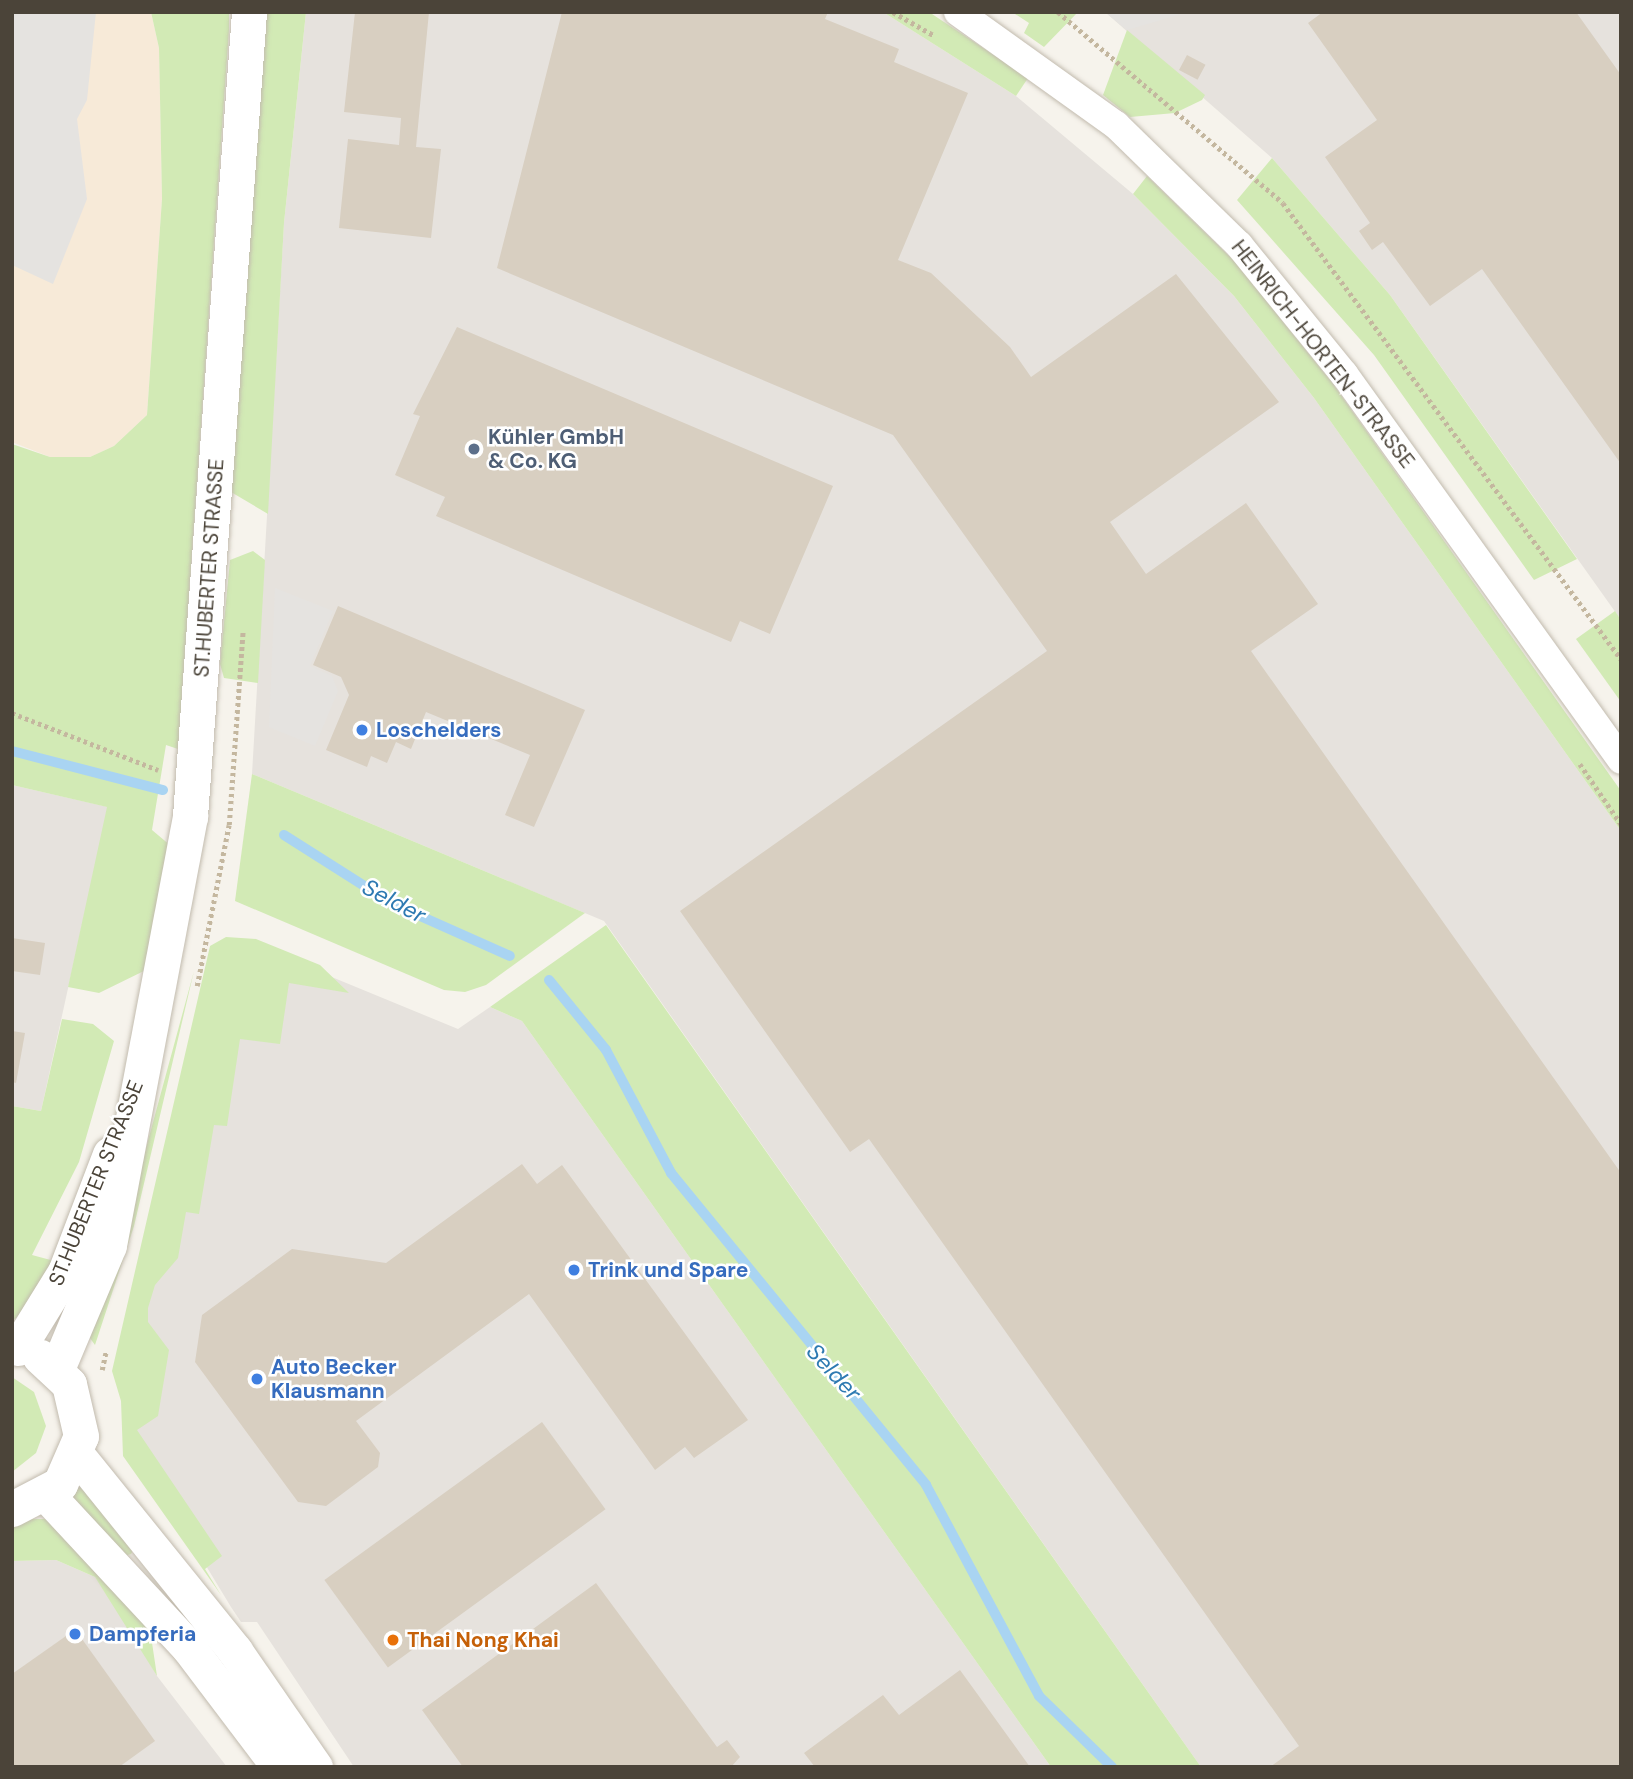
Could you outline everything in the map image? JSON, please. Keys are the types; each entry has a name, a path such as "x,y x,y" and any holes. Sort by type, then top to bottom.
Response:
{"street":[{"name":"ST.HUBERTER STRASSE","path":"239,12 241,79"},
{"name":"ST.HUBERTER STRASSE","path":"57,1369 109,1245 149,1052 192,787 241,79 249,12"},
{"name":"HEINRICH-HORTEN-STRASSE","path":"958,12 1115,125 1239,245 1344,374 1621,760"},
{"name":"ST.HUBERTER STRASSE","path":"15,1347 65,1272 149,1052"},
{"path":"12,1509 47,1495 77,1455 77,1400 57,1369 15,1347"},
{"path":"77,1455 235,1651 315,1767"},
{"path":"47,1495 189,1648 279,1767"}],"path":[{"path":"893,12 949,44"},
{"path":"1058,12 1283,203 1621,659"},
{"path":"12,713 192,787"},
{"path":"1575,756 1621,824"}],"shaded area":[{"path":"12,12 151,12 159,48 162,199 147,415 114,446 90,457 50,457 12,442"},
{"path":"12,12 96,12 87,100 77,119 87,199 53,284 12,265"},
{"path":"306,12 883,12 1016,96 1133,194 1234,296 1314,398 1621,831 1621,1767 1201,1767 604,921 252,774 284,223"},
{"path":"1105,12 1621,12 1621,620 1390,295 1272,158"},
{"path":"1105,12 1188,12 1127,30"},
{"path":"275,588 333,611 310,666 332,676 338,691 315,746 269,727"},
{"path":"12,785 108,807 41,1111 12,1106"},
{"path":"254,945 458,1029 490,1007 522,1021 1051,1767 354,1767 257,1622 241,1622 123,1429 140,1319"},
{"path":"56,1560 95,1577 110,1594 157,1676 227,1767 12,1767 12,1561"}],"green space":[{"path":"151,12 229,12 229,30 178,749 166,745 152,830 171,846 150,968 99,993 68,987 107,807 12,785 12,444 50,457 90,457 114,446 147,415 162,199 159,48"},
{"path":"261,12 306,12 284,223 268,514 231,492"},
{"path":"883,12 929,12 1028,78 1016,96"},
{"path":"1012,12 1078,12 1044,47 1024,33 1029,23"},
{"path":"1127,30 1205,95 1202,100 1175,113 1130,117 1103,95"},
{"path":"1272,158 1390,295 1577,559 1534,580 1374,355 1237,200"},
{"path":"1147,176 1234,261 1333,384 1621,791 1621,831 1314,398 1234,296 1133,194"},
{"path":"253,551 265,560 258,683 224,678 220,664 230,560"},
{"path":"1615,611 1621,620 1621,702 1576,639"},
{"path":"252,774 585,913 486,985 465,992 444,990 235,901"},
{"path":"606,925 1201,1767 1051,1767 522,1021 490,1007"},
{"path":"226,937 256,939 320,965 349,993 289,983 280,1044 240,1039 227,1126 214,1125 199,1214 186,1212 178,1258 155,1285 148,1308 148,1322 169,1350 158,1416 137,1430 222,1556 205,1569 221,1595 123,1456 121,1401 112,1371 210,946"},
{"path":"194,971 134,1226 95,1345 87,1334 123,1233"},
{"path":"62,1019 93,1024 114,1041 79,1162 32,1255 58,1262 33,1304 12,1321 12,1106 41,1111"},
{"path":"12,1377 34,1392 46,1426 36,1453 12,1472"},
{"path":"78,1481 135,1547 131,1554 124,1556 68,1493"},
{"path":"12,1519 45,1519 71,1532 148,1616 157,1676 95,1577 56,1560 12,1561"}],"building":[{"path":"355,12 429,12 416,147 441,149 431,238 339,228 348,139 399,145 401,118 344,112"},
{"path":"562,12 828,12 825,19 899,49 894,62 968,93 898,260 931,273 1010,347 1031,377 1176,274 1279,402 1110,522 1146,574 1246,503 1318,604 1251,651 1621,1173 1621,1767 1270,1767 1299,1746 869,1139 850,1152 680,911 1047,651 893,435 497,268"},
{"path":"1323,12 1576,12 1621,75 1621,464 1482,269 1430,306 1383,242 1372,250 1359,231 1370,223 1325,157 1377,120 1308,23"},
{"path":"1187,55 1206,65 1198,80 1179,70"},
{"path":"457,327 833,486 770,634 740,621 731,642 436,516 445,497 395,475 420,416 413,414"},
{"path":"338,606 585,710 534,827 505,815 530,755 426,712 411,749 396,742 387,763 371,756 367,767 326,750 349,695 341,677 313,665"},
{"path":"12,938 45,943 40,975 12,971"},
{"path":"12,1031 25,1033 16,1083 12,1082"},
{"path":"522,1164 537,1184 562,1165 748,1420 694,1458 685,1447 655,1470 529,1294 356,1421 380,1453 378,1467 326,1506 298,1502 195,1362 202,1315 292,1249 386,1263"},
{"path":"542,1422 605,1509 388,1667 324,1580"},
{"path":"596,1583 717,1747 727,1740 740,1757 731,1767 463,1767 422,1710"},
{"path":"66,1636 82,1639 155,1741 119,1767 12,1767 12,1674"},
{"path":"960,1670 1030,1767 815,1767 804,1753 883,1695 899,1715"}],"waterway":[{"name":"Selder","path":"12,751 163,790"},
{"name":"Selder","path":"284,835 391,903 510,956"},
{"name":"Selder","path":"549,980 606,1050 671,1173 926,1485 1039,1696 1112,1767"}],"place":[{"name":"Kühler GmbH & Co. KG","path":"474,449"},
{"name":"Loschelders","path":"362,730"},
{"name":"Trink und Spare","path":"574,1270"},
{"name":"Auto Becker Klausmann","path":"257,1379"},
{"name":"Dampferia","path":"75,1634"},
{"name":"Thai Nong Khai","path":"393,1640"}]}
